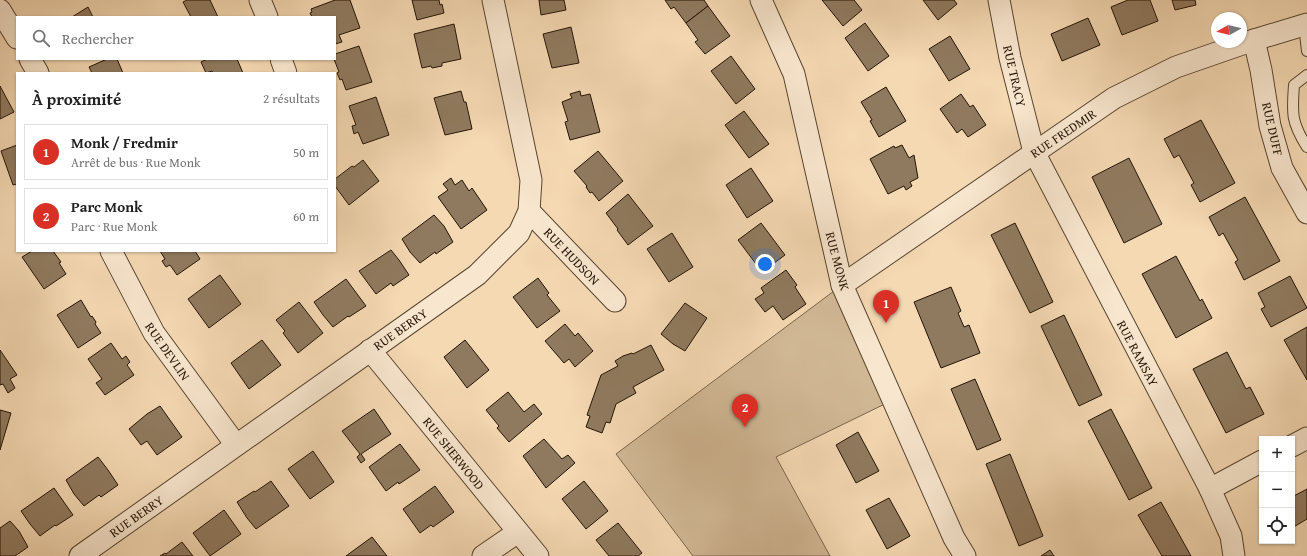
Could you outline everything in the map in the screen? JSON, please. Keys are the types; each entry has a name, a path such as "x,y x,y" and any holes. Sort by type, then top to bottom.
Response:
{"street":[{"path":"260,0 267,16"},
{"name":"RUE BERRY","path":"80,556 477,274 519,233 529,211 531,180 493,0"},
{"name":"RUE MONK","path":"761,0 794,74 842,285 954,538 965,556"},
{"name":"RUE TRACY","path":"998,0 1010,58 1034,152"},
{"path":"0,10 16,36"},
{"name":"RUE FREDMIR","path":"842,285 1114,98 1176,67 1254,40 1305,25"},
{"name":"RUE DUFF","path":"1254,40 1261,70 1270,126 1282,168 1307,213"},
{"path":"31,60 37,72"},
{"path":"281,60 286,72"},
{"name":"RUE RAMSAY","path":"1034,152 1210,489 1231,536 1234,556"},
{"name":"RUE HUDSON","path":"529,211 615,302"},
{"name":"RUE DEVLIN","path":"112,252 154,333 236,445"},
{"name":"RUE SHERWOOD","path":"370,350 538,556"},
{"path":"1295,444 1307,438"},
{"path":"1210,489 1259,463"},
{"path":"483,556 518,532"}],"lane":[{"path":"1305,25 1307,51"},
{"path":"1307,75 1294,85 1292,113 1298,132 1307,147"}],"shaded area":[{"path":"842,285 893,400 776,457 830,556 693,556 616,454"}],"building":[{"path":"187,0 210,0 218,16 190,16 183,2"},
{"path":"335,0 350,0 360,28 339,35 342,42 336,44 336,16 312,16 310,13 312,12 311,9"},
{"path":"412,0 439,0 440,5 442,4 444,13 417,20"},
{"path":"539,0 564,0 566,10 541,15"},
{"path":"665,0 704,0 708,6 686,23 674,7 671,9"},
{"path":"822,0 854,0 862,10 843,26"},
{"path":"923,0 954,0 957,4 938,20"},
{"path":"1128,0 1150,0 1158,21 1122,35 1111,7"},
{"path":"1172,0 1195,0 1196,5 1175,10"},
{"path":"708,6 730,36 705,54 695,42 698,40 686,23"},
{"path":"88,7 92,16 74,16"},
{"path":"1088,18 1100,45 1062,61 1051,34"},
{"path":"865,23 889,56 868,71 845,38"},
{"path":"454,24 461,59 442,63 442,66 422,68 414,34"},
{"path":"571,27 579,63 552,68 543,34"},
{"path":"950,36 970,69 949,81 929,49"},
{"path":"359,46 372,82 346,90 342,79 340,80 337,73 339,72 334,60 336,60 336,54"},
{"path":"731,56 755,89 736,104 711,71"},
{"path":"105,60 117,60 123,72 92,72 89,67"},
{"path":"205,60 237,60 243,72 206,72 201,62"},
{"path":"0,86 14,112 0,119"},
{"path":"886,87 906,121 879,137 870,121 872,120 861,102"},
{"path":"461,91 464,102 466,102 472,129 445,135 434,98"},
{"path":"580,91 581,96 590,94 600,132 570,140 565,122 568,121 562,102 572,98 570,94"},
{"path":"961,94 970,107 973,105 986,125 968,137 962,129 957,133 940,109"},
{"path":"376,97 389,135 363,144 358,132 354,134 352,126 356,125 349,106"},
{"path":"744,111 769,144 749,158 725,125"},
{"path":"1201,120 1235,183 1200,202 1191,185 1194,183 1179,155 1174,158 1164,139"},
{"path":"16,145 16,184 13,185 1,151"},
{"path":"902,145 909,158 914,155 918,178 910,182 912,186 906,190 904,186 888,194 870,159 894,146 895,148"},
{"path":"598,151 623,181 599,201 592,192 590,193 586,187 587,186 574,171"},
{"path":"1129,158 1162,224 1124,243 1092,177"},
{"path":"363,160 379,181 349,205 336,187 336,178 352,166 354,167"},
{"path":"751,168 773,201 747,218 726,185"},
{"path":"451,178 455,185 462,180 469,191 472,188 487,210 461,229 438,197 448,190 443,184"},
{"path":"628,194 653,226 628,245 606,213"},
{"path":"1245,197 1280,261 1244,280 1235,262 1238,260 1223,233 1219,236 1209,217"},
{"path":"434,215 444,226 453,242 436,254 435,252 420,263 410,252 402,239"},
{"path":"761,223 785,255 762,272 738,240"},
{"path":"1015,223 1053,302 1030,313 991,235"},
{"path":"672,233 693,267 669,282 647,249"},
{"path":"391,250 409,275 393,286 391,283 376,294 359,271"},
{"path":"30,252 54,252 61,262 59,263 66,274 44,289 22,257"},
{"path":"161,252 196,252 200,259 177,275 170,265 166,267 162,261 165,259"},
{"path":"1176,256 1200,301 1202,299 1212,318 1176,338 1142,274"},
{"path":"786,270 797,285 795,287 806,304 783,320 773,306 765,312 755,299 764,293 761,288"},
{"path":"220,275 241,304 209,328 188,299"},
{"path":"1290,276 1307,308 1271,327 1261,309 1265,307 1258,293"},
{"path":"538,278 549,293 547,295 560,311 537,328 513,297"},
{"path":"346,279 366,306 349,317 348,316 333,327 314,302"},
{"path":"951,287 961,311 958,313 964,327 969,325 980,353 941,368 914,302"},
{"path":"81,300 91,317 92,316 96,322 95,324 101,333 78,348 57,315"},
{"path":"299,302 323,333 298,353 283,333 285,331 276,320"},
{"path":"685,303 707,318 685,351 673,344 661,334"},
{"path":"1064,315 1102,395 1079,406 1041,326"},
{"path":"565,324 575,336 578,333 593,351 575,367 569,359 564,363 545,341"},
{"path":"1307,327 1307,380 1284,340"},
{"path":"262,340 281,365 249,389 231,363"},
{"path":"465,340 489,370 467,388 444,357"},
{"path":"111,343 122,359 126,356 130,362 127,365 134,375 105,395 96,383 102,379 88,359"},
{"path":"651,345 664,370 633,387 636,393 616,404 610,423 606,422 602,433 586,427 590,416 587,415 601,375 618,366 615,361 623,356 633,354"},
{"path":"0,350 17,375 10,379 15,388 8,393 3,384 0,385"},
{"path":"1227,352 1246,389 1250,387 1264,414 1226,433 1193,369"},
{"path":"975,379 1001,440 977,450 951,389"},
{"path":"508,392 524,412 534,404 542,414 509,442 497,428 499,426 486,410"},
{"path":"160,406 182,437 157,455 147,441 141,445 129,429 147,414"},
{"path":"374,409 391,434 361,454 365,460 361,463 357,457 360,454 342,431"},
{"path":"1111,409 1152,488 1129,500 1088,421"},
{"path":"0,410 11,413 0,450"},
{"path":"858,432 879,471 856,483 836,445"},
{"path":"544,439 562,459 568,455 575,463 546,488 523,456"},
{"path":"400,444 420,470 399,484 398,482 386,491 369,467"},
{"path":"313,451 334,482 310,499 288,469"},
{"path":"1010,454 1043,536 1019,546 986,464"},
{"path":"98,457 118,485 101,497 99,495 84,506 74,494 66,480"},
{"path":"271,481 289,506 256,529 237,502"},
{"path":"584,481 608,511 586,529 562,499"},
{"path":"435,486 454,512 433,527 431,525 420,533 403,509"},
{"path":"54,488 73,515 56,526 55,525 40,536 21,511"},
{"path":"1307,489 1307,519 1295,526 1295,508 1295,495"},
{"path":"889,498 910,536 887,549 866,510"},
{"path":"1161,502 1191,556 1162,556 1138,515"},
{"path":"224,510 241,534 210,556 193,533"},
{"path":"10,521 19,531 28,547 15,556 0,556 0,528"},
{"path":"618,523 642,553 638,556 609,556 596,540"},
{"path":"372,537 387,556 346,556"},
{"path":"182,542 193,556 160,556 165,553 166,554"},
{"path":"1050,550 1054,556 1041,556"}],"place":[{"name":"Monk / Fredmir","path":"886,323"},
{"name":"Parc Monk","path":"745,427"}]}
